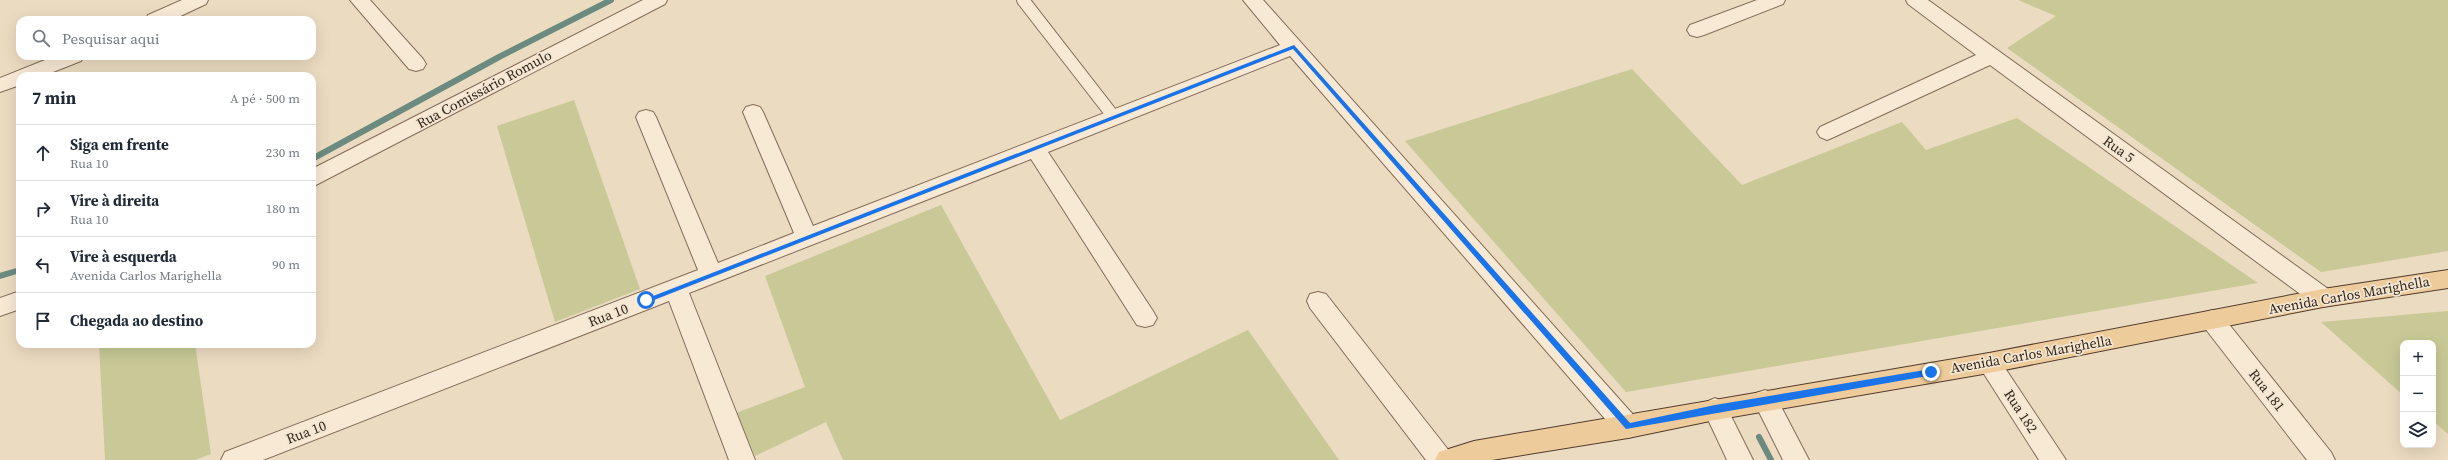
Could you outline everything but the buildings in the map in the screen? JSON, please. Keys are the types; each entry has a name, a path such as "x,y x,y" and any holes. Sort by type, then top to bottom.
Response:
{"main road":[{"name":"Avenida Carlos Marighella","path":"1448,460 1628,427 1715,408 1989,363 2323,298 2448,279"}],"street":[{"path":"164,16 199,0"},
{"path":"359,0 416,64"},
{"name":"Rua Comissário Romulo","path":"316,177 658,0"},
{"path":"1252,0 1628,427"},
{"path":"1697,30 1776,0"},
{"name":"Rua 5","path":"1915,0 2323,298"},
{"name":"Rua 10","path":"234,460 676,289 711,274 1035,150 1114,117 1294,47"},
{"path":"1827,132 1991,56"},
{"path":"40,72 68,65"},
{"path":"0,85 16,79"},
{"path":"753,112 808,237"},
{"path":"646,117 711,274"},
{"path":"1035,150 1145,318"},
{"path":"676,289 742,460"},
{"path":"0,307 16,301"},
{"path":"1318,302 1441,460"},
{"name":"Rua 181","path":"2212,320 2322,460"},
{"name":"Rua 182","path":"1989,363 2053,460"},
{"path":"1765,400 1796,460"},
{"path":"1715,408 1740,460"}],"lane":[{"path":"1023,0 1114,117"}],"green space":[{"path":"2018,0 2448,0 2448,251 2321,272 2007,48 2056,16"},
{"path":"1632,69 1742,185 1902,122 1926,150 2017,118 2258,283 1626,392 1405,141"},
{"path":"574,100 640,289 555,322 497,126"},
{"path":"941,205 1060,420 1248,330 1339,460 843,460 826,422 755,456 736,413 805,387 765,276"},
{"path":"2448,311 2448,434 2436,424 2436,340 2400,340 2400,392 2321,322"},
{"path":"99,348 196,348 211,454 195,460 105,460"}],"waterway":[{"path":"316,157 499,57 611,0"},
{"path":"0,276 16,271"},
{"path":"1759,437 1771,460"}],"route":[{"path":"646,300 1035,150 1114,117 1294,47 1628,427 1715,408 1931,372"}]}
